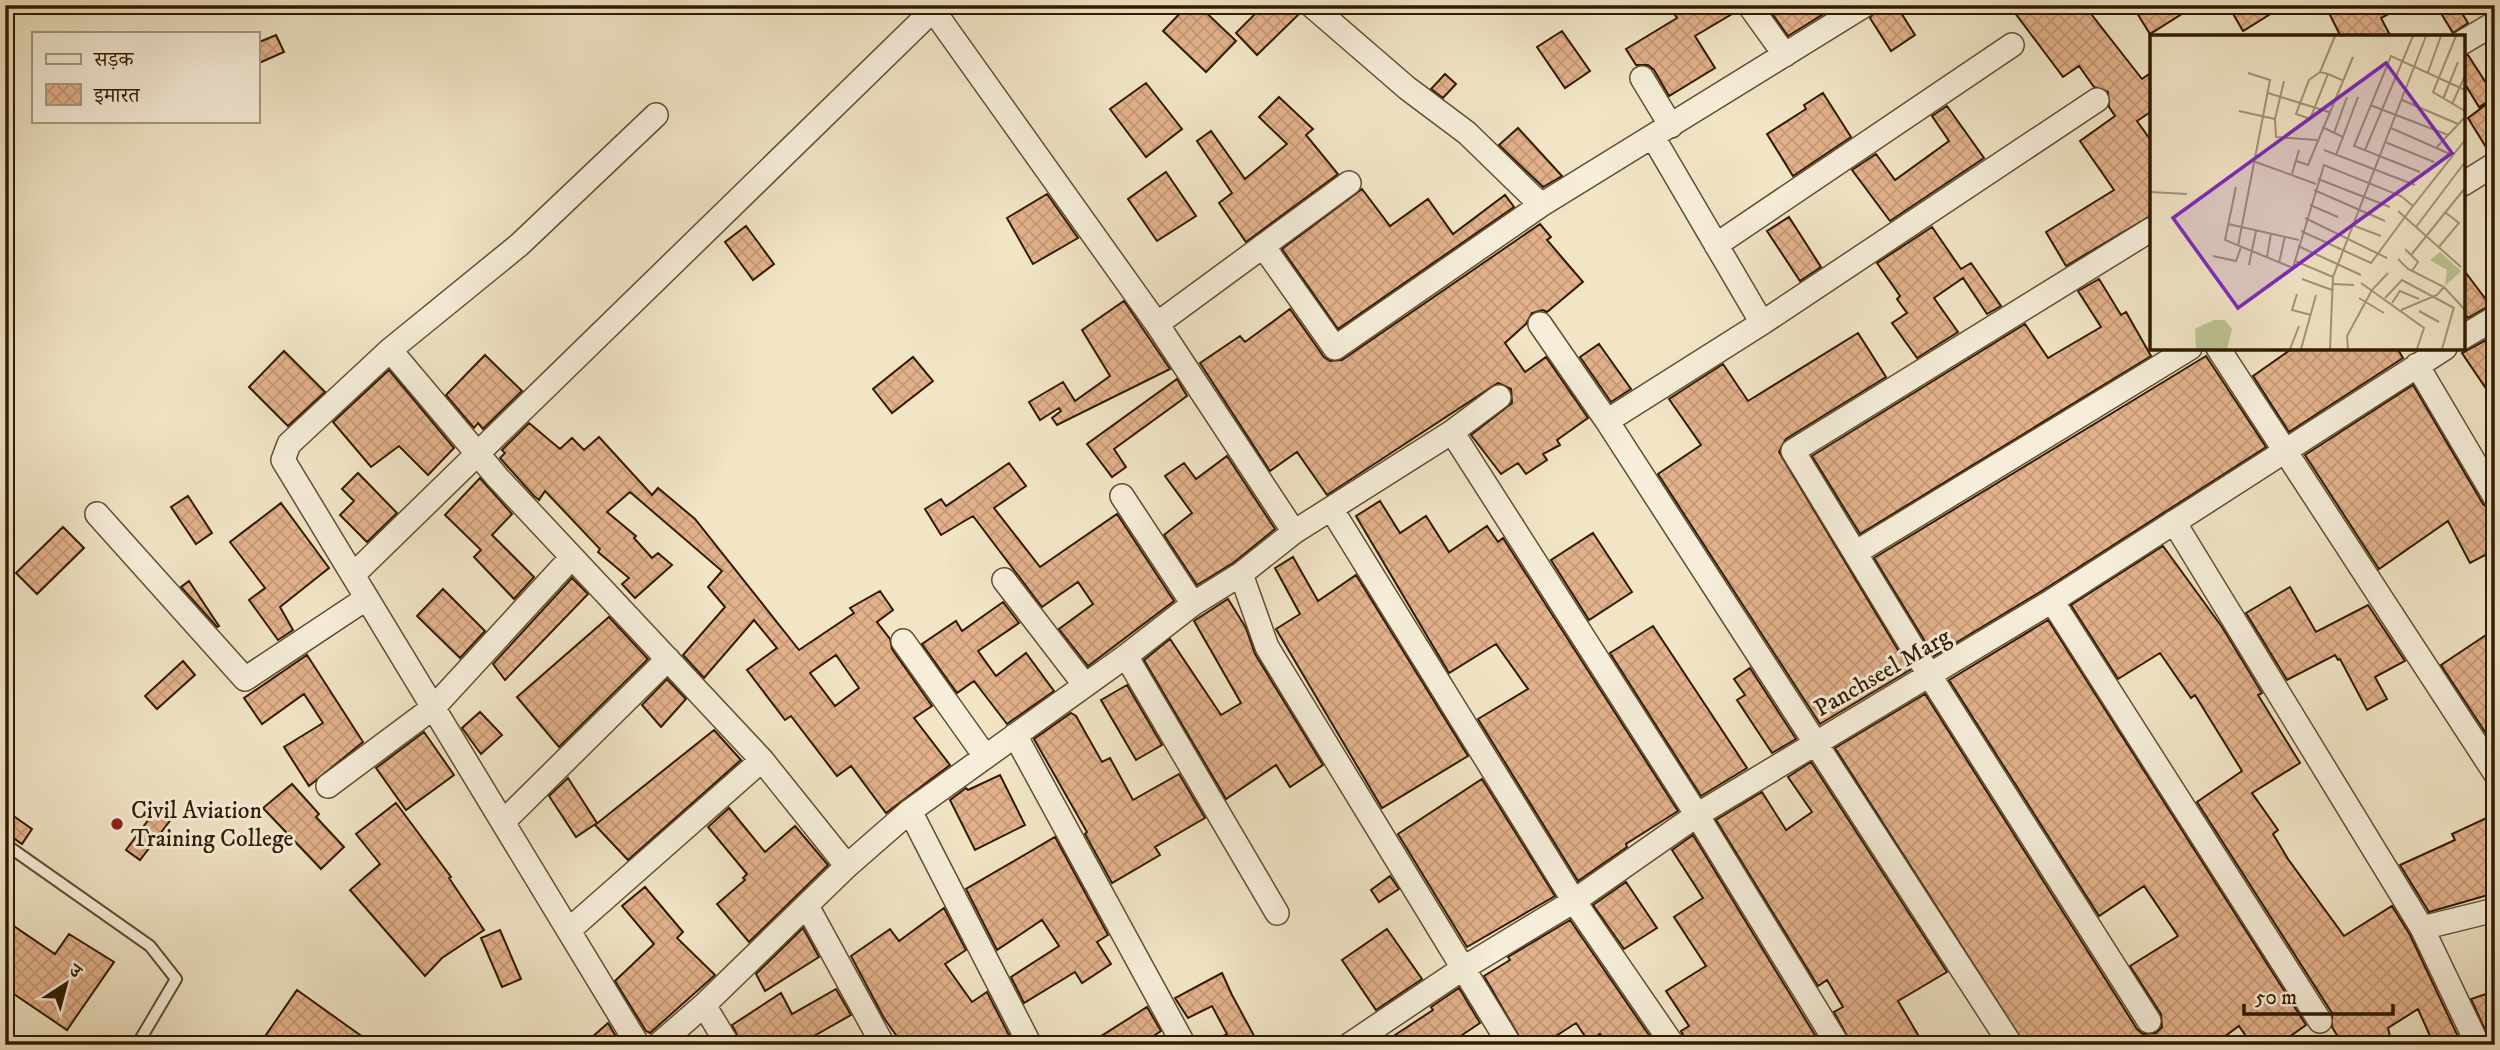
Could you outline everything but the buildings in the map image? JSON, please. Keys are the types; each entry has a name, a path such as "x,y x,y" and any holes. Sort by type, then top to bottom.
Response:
{"street":[{"path":"1311,5 1407,88 1467,133 1541,205"},
{"path":"1749,5 1785,55"},
{"path":"1263,247 1335,348 1541,205 1865,5"},
{"path":"353,575 935,8 1157,324 1294,532"},
{"path":"2465,41 2495,23"},
{"path":"1716,245 2012,45"},
{"path":"1642,78 1662,132 1716,245 1762,323"},
{"path":"1606,421 1762,323 2097,100"},
{"path":"638,1045 283,460 289,444 390,350 519,246 656,115"},
{"path":"2465,183 2495,164"},
{"path":"1157,324 1349,183"},
{"path":"2149,237 1793,451 1930,676 2149,1021"},
{"path":"2465,336 2495,318"},
{"path":"1540,324 1606,421 2011,1045"},
{"path":"390,350 478,454 762,760 847,866"},
{"path":"1855,553 2187,350"},
{"path":"2219,350 2495,773"},
{"name":"Panchseel Marg","path":"1349,1045 1462,968 1574,901 1697,815 2052,600 2442,350"},
{"path":"2417,365 2495,497"},
{"path":"658,1045 704,1005 847,866 909,811 1126,656 1193,604 1241,574 1294,532 1452,432 1499,397"},
{"path":"1452,432 1697,815 1838,1045"},
{"path":"1122,496 1193,604"},
{"path":"1332,510 1574,901 1673,1045"},
{"path":"97,513 245,680 367,598"},
{"path":"2174,522 2422,928 2478,1045"},
{"path":"328,786 434,707 572,556"},
{"path":"1241,574 1267,647 1510,1045"},
{"path":"1003,580 1084,684"},
{"path":"2052,600 2320,1021"},
{"path":"903,641 985,756"},
{"path":"1126,656 1277,913"},
{"path":"503,822 668,659"},
{"path":"1015,735 1184,1045"},
{"path":"569,930 762,760"},
{"path":"909,811 1030,1045"},
{"path":"807,906 883,1045"},
{"path":"2422,928 2495,911"},
{"path":"704,1005 727,1045"}],"lane":[{"path":"5,845 150,946 176,979 137,1045"}],"place":[{"name":"Civil Aviation Training College","path":"117,824"}]}
